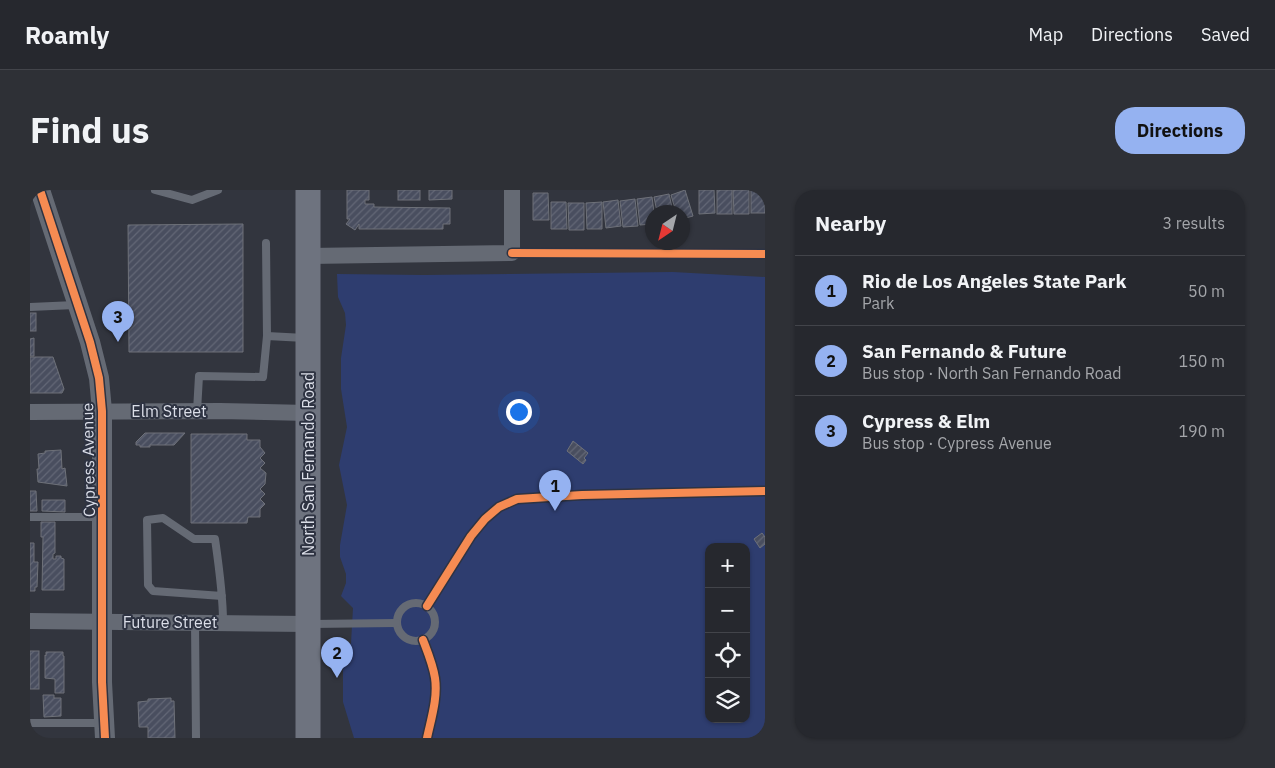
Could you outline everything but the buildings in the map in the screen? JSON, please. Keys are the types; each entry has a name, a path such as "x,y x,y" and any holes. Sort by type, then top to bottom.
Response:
{"main road":[{"name":"North San Fernando Road","path":"308,190 308,738"}],"street":[{"path":"309,256 512,253 512,190"},
{"name":"Cypress Avenue","path":"37,193 90,342 99,378 102,411 102,682 105,730"},
{"name":"Elm Street","path":"30,412 197,411 308,413"},
{"name":"Future Street","path":"30,621 195,621 309,624"}],"lane":[{"path":"155,190 192,200 218,190"},
{"path":"197,411 199,376 263,377 267,336 266,242"},
{"path":"512,253 765,254"},
{"path":"30,307 77,304"},
{"path":"267,336 307,338"},
{"path":"427,606 471,536 485,519 498,507 517,499 582,495 765,491"},
{"path":"30,517 103,517"},
{"path":"222,596 154,591 148,585 147,520 163,518 194,539 215,539 222,596 223,622"},
{"path":"415,603 427,606 435,622 432,633 423,640 411,641 405,638 397,629 397,617 404,607 415,603"},
{"path":"195,621 196,738"},
{"path":"309,624 396,623"},
{"path":"423,640 432,662 435,680 435,695 427,738"},
{"path":"30,723 105,730"}],"shaded area":[{"path":"673,272 765,277 765,738 354,738 343,702 343,656 351,643 353,608 341,596 346,583 346,574 340,557 340,545 347,505 339,465 347,427 341,389 341,358 346,325 345,313 338,297 337,274 424,275"}],"cycle path":[{"path":"40,190 90,342 99,378 102,411 102,682 105,738"},
{"path":"512,253 765,254"},
{"path":"427,606 471,536 485,519 499,507 517,499 582,495 765,491"},
{"path":"423,640 433,668 436,686 434,708 427,738"}],"place":[{"name":"Cypress & Elm","path":"118,342"},
{"name":"Rio de Los Angeles State Park","path":"555,511"},
{"name":"San Fernando & Future","path":"337,678"}]}
